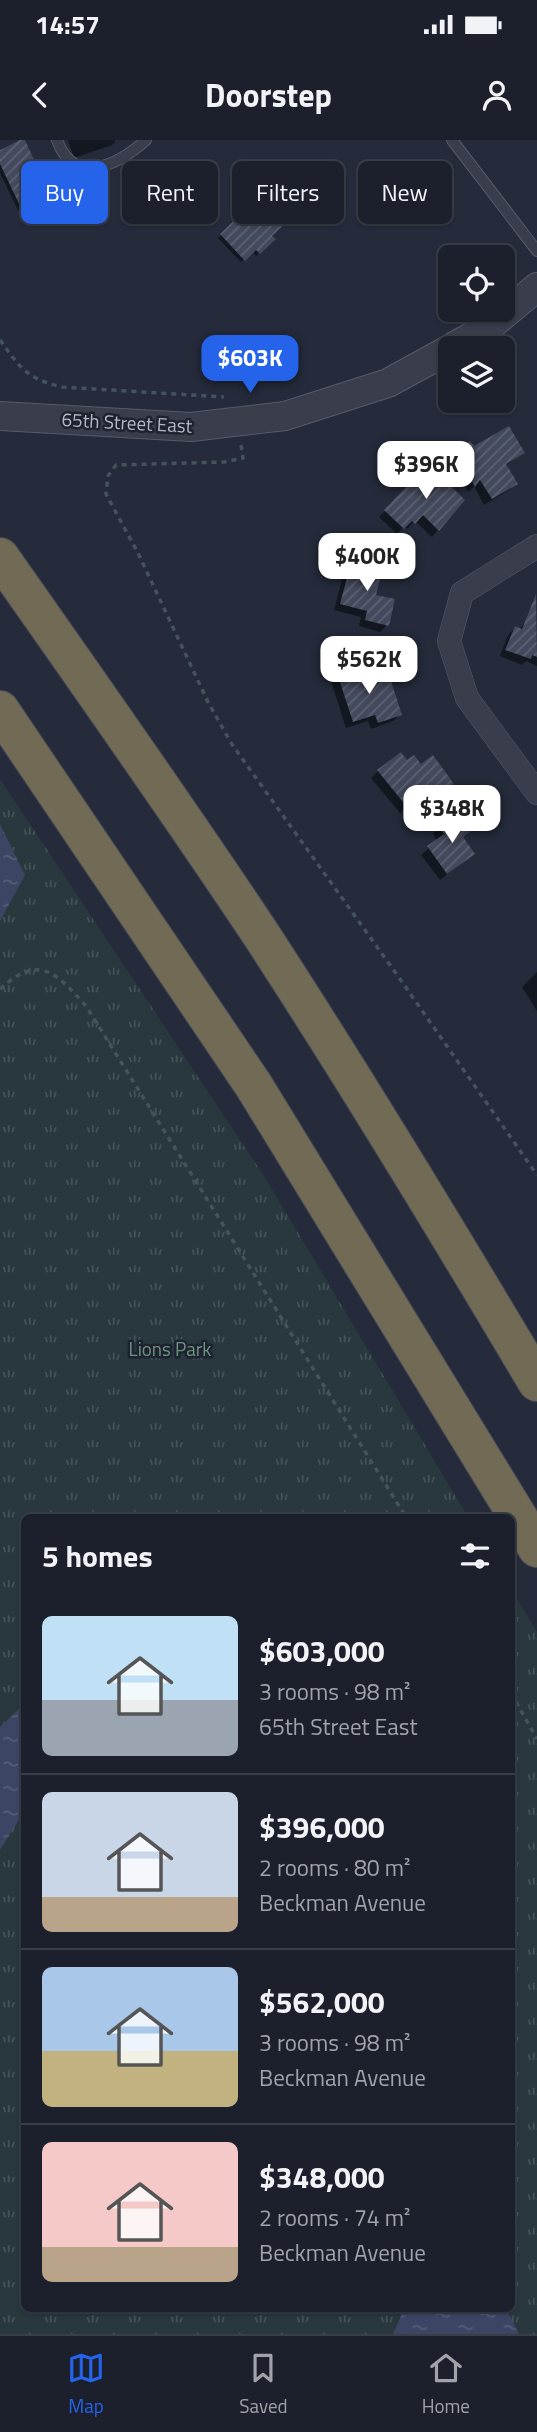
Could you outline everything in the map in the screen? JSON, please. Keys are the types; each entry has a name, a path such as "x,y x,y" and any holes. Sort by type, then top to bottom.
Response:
{"highway":[{"path":"0,556 262,936 382,1126 537,1382"},
{"path":"0,710 254,1086 537,1548"}],"street":[{"name":"65th Street East","path":"473,336 489,327 537,287"},
{"name":"65th Street East","path":"0,416 191,427 285,416 388,383 438,356"},
{"path":"537,546 462,593 449,641 467,698 537,793"}],"lane":[{"path":"57,140 70,160 81,167 100,169 123,157 146,140"},
{"path":"453,140 537,251"}],"path":[{"path":"0,340 21,369 37,381 62,387 232,397 243,458 224,462 116,465 108,476 106,494 138,553 208,702 231,743 537,1175"},
{"path":"0,989 13,977 36,969 59,976 86,1006 404,1514"},
{"path":"515,1700 537,1739"}],"green space":[{"name":"Lions Park","path":"0,779 264,1176 466,1514 21,1514 21,2312 515,2312 515,1596 537,1632 537,2334 0,2334"}],"water":[{"path":"0,824 25,875 0,921"},
{"path":"21,1707 21,1817 0,1850 0,1727"},
{"path":"508,2312 519,2334 393,2334 402,2314"}],"building":[{"path":"25,140 35,161 21,161 21,208 0,164 0,150"},
{"path":"232,223 284,224 272,236 276,239 260,254 256,250 245,261 220,234"},
{"path":"509,426 525,453 506,464 518,484 492,499 480,480 475,487 454,450 470,441 474,446"},
{"path":"428,464 465,500 439,531 423,515 415,524 412,521 404,529 384,510"},
{"path":"352,559 380,567 376,595 395,599 389,626 365,620 367,611 340,604"},
{"path":"536,594 537,657 532,655 531,659 505,650 515,626 522,629"},
{"path":"362,665 366,678 377,674 379,682 390,678 402,715 378,723 375,715 353,722 337,673"},
{"path":"401,752 407,760 414,755 421,764 433,755 454,784 431,800 427,793 407,807 377,770"},
{"path":"456,813 470,832 463,837 475,854 447,874 427,846 444,834 438,826"}]}
